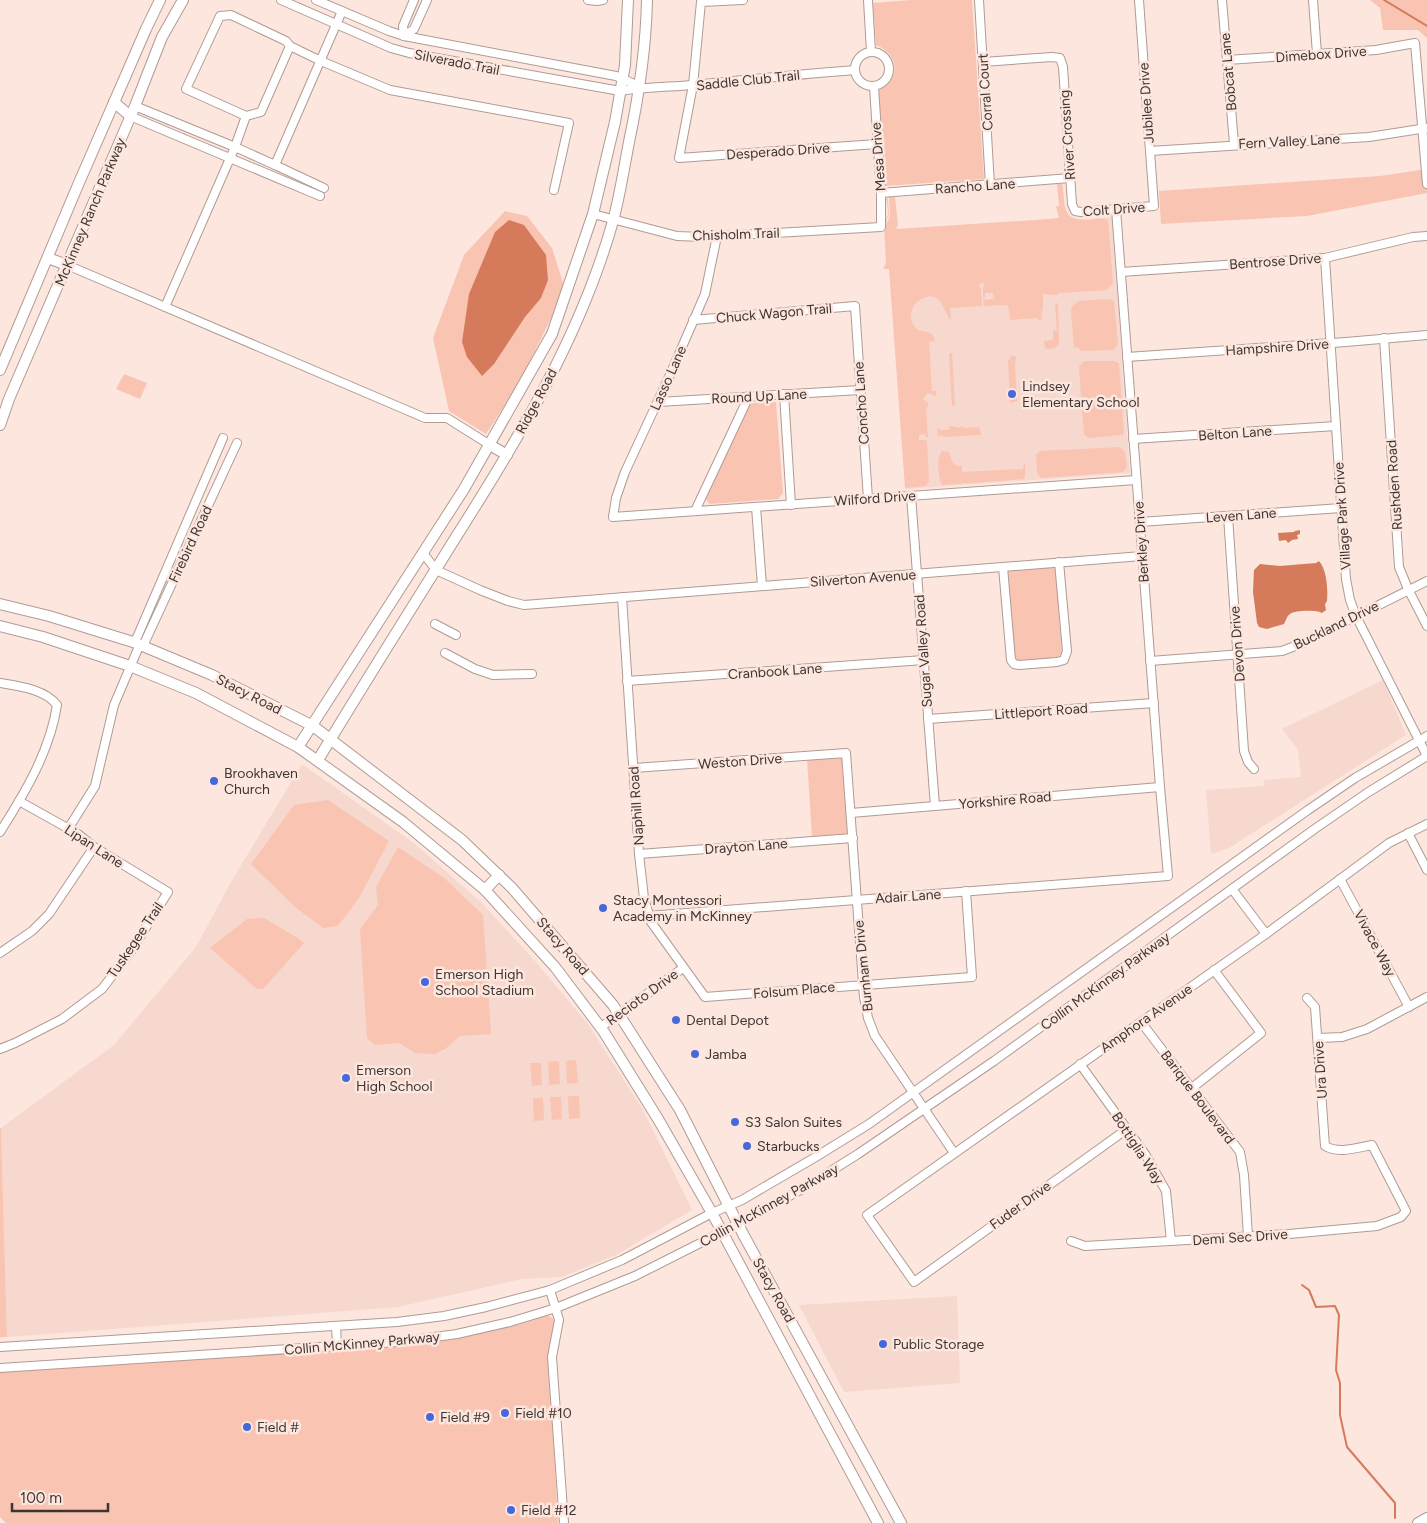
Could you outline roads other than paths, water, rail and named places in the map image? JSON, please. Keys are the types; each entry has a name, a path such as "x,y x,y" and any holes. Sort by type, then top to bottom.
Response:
{"main road":[{"name":"McKinney Ranch Parkway","path":"0,370 114,102 160,0"},
{"name":"McKinney Ranch Parkway","path":"0,425 5,398 67,265 135,106 162,37 183,0"},
{"name":"Ridge Road","path":"298,747 490,445 552,334 593,214 616,122 622,78 628,0"},
{"name":"Ridge Road","path":"318,760 538,403 592,284 613,220 640,87 646,36 647,0"},
{"path":"114,102 135,106"},
{"path":"114,102 130,116"},
{"path":"48,258 67,265"},
{"path":"552,334 567,341"},
{"path":"490,445 507,455"},
{"name":"Stacy Road","path":"0,604 49,616 139,644 212,675 313,726 462,840 512,888 581,966 619,1014 680,1110 738,1224 901,1523"},
{"name":"Stacy Road","path":"0,626 43,637 130,666 196,693 298,747 403,822 484,890 555,967 601,1027 658,1119 712,1213 878,1523"},
{"path":"484,890 499,875"},
{"path":"824,1423 841,1414"},
{"path":"1418,1523 1427,1518"}],"street":[{"name":"Silverado Trail","path":"281,0 401,51 620,91 640,87"},
{"path":"316,0 404,36 616,76 640,87"},
{"path":"404,36 403,26 414,0"},
{"path":"404,36 414,29 427,0"},
{"path":"588,0 596,2 603,0"},
{"path":"693,85 701,2 743,0"},
{"path":"868,0 871,52"},
{"name":"Corral Court","path":"979,0 990,184"},
{"name":"Jubilee Drive","path":"1139,0 1154,206"},
{"name":"Bobcat Lane","path":"1222,0 1234,144"},
{"path":"1313,0 1317,54"},
{"path":"276,165 342,11"},
{"path":"290,46 261,112 246,116 186,89 220,16 231,15 286,41 290,46 321,61 390,90 569,123 554,190"},
{"name":"Dimebox Drive","path":"1227,60 1376,50 1415,43 1425,128"},
{"path":"460,63 463,48"},
{"path":"871,52 879,53 890,66 888,78 880,85 874,87 862,83 856,76 855,70 858,60 862,55 871,52"},
{"name":"River Crossing","path":"983,62 1060,58 1063,67 1072,204 1075,211"},
{"name":"Saddle Club Trail","path":"640,87 693,85 855,70"},
{"name":"Desperado Drive","path":"693,85 679,158 877,144"},
{"name":"Mesa Drive","path":"874,87 881,193 881,227"},
{"path":"135,106 235,147 324,188"},
{"path":"130,116 320,196"},
{"path":"165,307 235,147 246,116"},
{"path":"1425,128 1427,184"},
{"name":"Fern Valley Lane","path":"1150,151 1234,144 1369,137 1425,128"},
{"name":"Rancho Lane","path":"881,193 1070,178"},
{"name":"Colt Drive","path":"1075,211 1154,206"},
{"name":"Berkley Drive","path":"1116,209 1168,876"},
{"name":"Chisholm Trail","path":"593,214 677,236 717,236 881,227"},
{"name":"Lasso Lane","path":"612,517 625,472 705,294 717,236"},
{"name":"Bentrose Drive","path":"1121,272 1325,258 1413,237 1427,236"},
{"name":"Village Park Drive","path":"1325,258 1346,579 1350,600 1356,616 1427,756"},
{"path":"67,265 425,418 447,418 490,445"},
{"name":"Chuck Wagon Trail","path":"693,320 855,306"},
{"name":"Concho Lane","path":"855,306 868,499"},
{"name":"Hampshire Drive","path":"1127,357 1427,335"},
{"name":"Rushden Road","path":"1384,338 1399,567 1427,626"},
{"name":"Round Up Lane","path":"658,402 860,390"},
{"path":"784,394 790,504"},
{"path":"695,511 749,396"},
{"name":"Belton Lane","path":"1134,439 1336,426"},
{"name":"Firebird Road","path":"68,829 95,786 114,705 223,438"},
{"name":"Firebird Road","path":"139,644 237,443"},
{"name":"Wilford Drive","path":"612,517 1136,480"},
{"name":"Sugar Valley Road","path":"911,496 935,806"},
{"path":"756,507 762,586"},
{"name":"Leven Lane","path":"1140,522 1341,508"},
{"name":"Devon Drive","path":"1228,516 1244,752 1248,762 1254,769"},
{"path":"423,553 436,570"},
{"name":"Silverton Avenue","path":"436,570 480,590 524,604 1142,556"},
{"path":"1003,567 1010,660 1014,664 1019,665 1058,662 1064,660 1067,651 1059,562"},
{"name":"Buckland Drive","path":"1150,662 1282,651 1427,580"},
{"name":"Naphill Road","path":"622,597 639,854 644,898 648,916 705,997"},
{"path":"435,624 456,635"},
{"path":"445,653 475,669 493,675 532,674"},
{"name":"Cranbook Lane","path":"627,681 924,660"},
{"path":"0,683 44,694 57,705 43,756 0,832"},
{"name":"Littleport Road","path":"928,719 1154,703"},
{"name":"Collin McKinney Parkway","path":"0,1347 397,1322 444,1316 550,1290 622,1260 712,1213 742,1200 838,1144 1316,804 1355,778 1427,736"},
{"name":"Weston Drive","path":"634,768 846,753"},
{"name":"Burnham Drive","path":"846,753 863,985 868,1018 875,1036 954,1154"},
{"name":"Collin McKinney Parkway","path":"0,1368 397,1342 457,1334 510,1322 556,1308 635,1276 804,1188 925,1109 1366,793 1427,756"},
{"name":"Yorkshire Road","path":"851,813 1160,786"},
{"name":"Lipan Lane","path":"19,801 68,829 168,892"},
{"name":"Amphora Avenue","path":"867,1215 1266,934 1389,843 1427,824"},
{"path":"1408,833 1427,870"},
{"name":"Drayton Lane","path":"639,854 853,838"},
{"path":"0,953 32,931 49,914 94,847"},
{"name":"Adair Lane","path":"648,916 1168,876"},
{"name":"Vivace Way","path":"1340,879 1409,1007"},
{"path":"1232,889 1266,934"},
{"name":"Folsum Place","path":"705,997 972,977 966,891"},
{"name":"Tuskegee Trail","path":"0,1049 15,1044 62,1019 102,989 130,951 168,892"},
{"name":"Recioto Drive","path":"601,1027 683,968"},
{"path":"1192,1088 1261,1033 1214,970"},
{"path":"1318,1038 1342,1037 1366,1029 1427,997"},
{"name":"Ura Drive","path":"1307,998 1315,1007 1325,1146 1332,1150 1345,1150 1372,1145 1406,1211"},
{"name":"Barique Boulevard","path":"1141,1022 1240,1152 1244,1175 1248,1236"},
{"name":"Bottiglia Way","path":"1080,1064 1145,1154 1166,1191 1170,1241"},
{"name":"Fuder Drive","path":"867,1215 914,1282 1127,1129"},
{"name":"Demi Sec Drive","path":"1071,1241 1085,1246 1377,1226 1401,1218 1406,1211"},
{"path":"550,1290 559,1320 552,1357 564,1523"},
{"path":"336,1326 337,1346"}],"waterway":[{"path":"1384,0 1427,26"},
{"path":"1302,1285 1309,1290 1316,1307 1335,1306 1339,1315 1336,1370 1340,1383 1340,1415 1347,1447 1395,1503 1395,1518"}],"place":[{"name":"Lindsey Elementary School","path":"1012,394"},
{"name":"Brookhaven Church","path":"214,781"},
{"name":"Stacy Montessori Academy in McKinney","path":"603,908"},
{"name":"Emerson High School Stadium","path":"425,982"},
{"name":"Dental Depot","path":"676,1020"},
{"name":"Jamba","path":"695,1054"},
{"name":"Emerson High School","path":"346,1078"},
{"name":"S3 Salon Suites","path":"735,1122"},
{"name":"Starbucks","path":"747,1146"},
{"name":"Public Storage","path":"883,1344"},
{"name":"Field #10","path":"505,1413"},
{"name":"Field #9","path":"430,1417"},
{"name":"Field #","path":"247,1427"},
{"name":"Field #12","path":"511,1510"}]}
